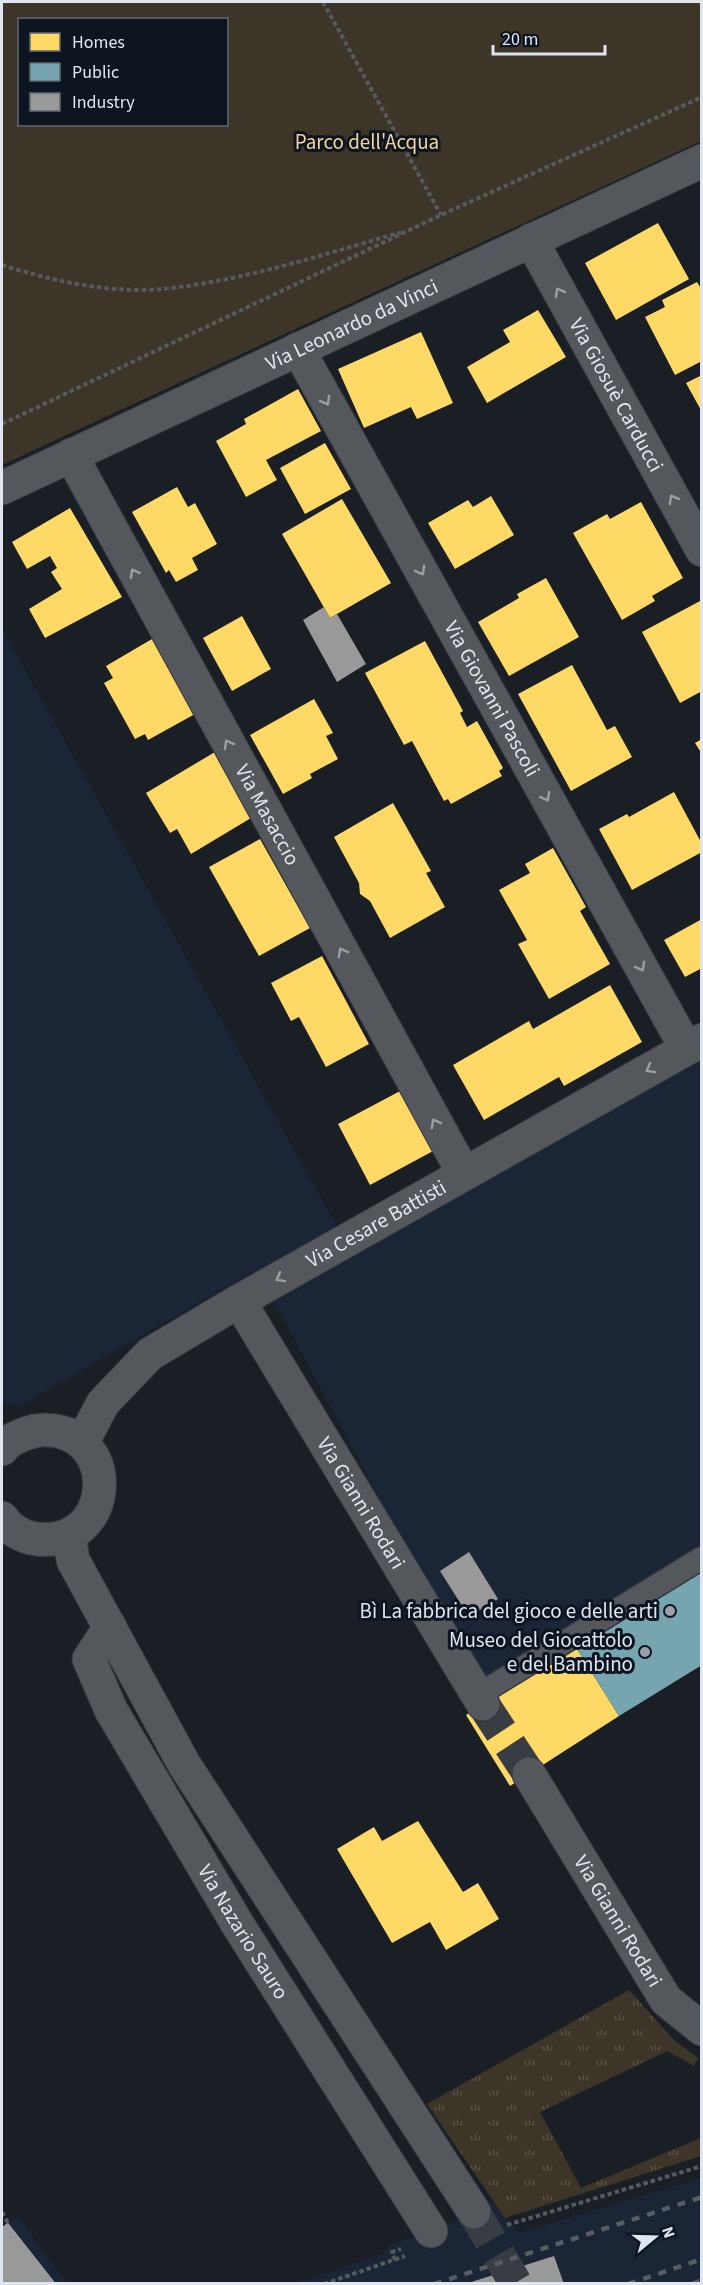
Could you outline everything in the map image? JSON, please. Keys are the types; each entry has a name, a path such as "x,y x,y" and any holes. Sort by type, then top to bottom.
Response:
{"street":[{"name":"Via Leonardo da Vinci","path":"2,488 702,161"},
{"name":"Via Giosuè Carducci","path":"531,240 702,550"},
{"name":"Via Giovanni Pascoli","path":"298,349 694,1044"},
{"name":"Via Masaccio","path":"71,455 464,1174"},
{"name":"Via Cesare Battisti","path":"82,1443 103,1403 150,1354 239,1301 694,1044"},
{"name":"Via Gianni Rodari","path":"239,1301 481,1699"},
{"path":"2,1518 7,1526 27,1537 50,1540 69,1535 88,1520 98,1503 101,1483 96,1464 82,1443 56,1430 38,1429 3,1443"},
{"name":"Via Nazario Sauro","path":"69,1535 74,1560 184,1764 487,2220"},
{"name":"Via Nazario Sauro","path":"110,1627 89,1659 111,1710 238,1925 431,2231"},
{"name":"Via Gianni Rodari","path":"529,1774 666,2000 702,2029"}],"lane":[{"path":"481,1699 702,1558"}],"path":[{"path":"323,2 441,215"},
{"path":"2,424 441,215 702,97"},
{"path":"2,265 92,287 171,288 272,268 411,230"},
{"path":"487,2220 702,2166"},
{"path":"2,2212 8,2223"},
{"path":"392,2252 395,2260"},
{"path":"324,2283 406,2256"}],"shaded area":[{"path":"2,629 348,1246 701,1050 701,1550 478,1684 257,1269 20,1406 2,1402"},
{"path":"701,2178 701,2283 293,2284 384,2253 389,2245 443,2227 493,2203 519,2233"},
{"path":"19,2217 66,2283 2,2284 2,2227"}],"green space":[{"name":"Parco dell'Acqua","path":"2,2 701,2 701,141 2,465"},
{"path":"629,1990 674,2040 698,2058 694,2066 667,2051 540,2112 581,2188 701,2138 701,2156 505,2218 427,2104"}],"building: Homes":[{"path":"658,223 689,279 616,320 585,263"},
{"path":"697,282 702,290 702,361 675,375 645,317 665,307 662,300"},
{"path":"538,310 566,357 487,403 467,367 510,342 503,330"},
{"path":"421,332 453,403 417,419 411,407 364,428 338,369"},
{"path":"702,375 702,412 686,383"},
{"path":"298,389 321,431 266,460 277,480 246,497 216,441 246,424 244,419"},
{"path":"325,443 351,489 305,514 280,468"},
{"path":"177,487 188,507 195,503 217,544 192,558 198,570 176,582 169,570 166,573 132,512"},
{"path":"491,496 514,535 455,569 428,523 468,500 473,507"},
{"path":"342,499 391,583 330,618 282,534"},
{"path":"641,502 683,578 652,596 655,601 622,620 573,533 607,514 610,519"},
{"path":"70,508 122,597 45,638 29,609 62,589 51,572 57,568 50,556 27,569 12,542"},
{"path":"546,578 579,637 509,676 478,622 519,598 517,594"},
{"path":"702,600 702,691 680,703 642,632"},
{"path":"242,616 271,669 232,691 203,638"},
{"path":"152,639 195,714 148,740 145,734 135,739 104,683 113,678 106,666"},
{"path":"425,641 463,711 460,713 467,727 477,721 503,768 499,771 502,776 451,804 448,799 444,801 412,741 404,745 365,673"},
{"path":"572,665 607,730 615,726 632,757 571,791 518,694"},
{"path":"314,699 333,733 326,736 338,759 310,774 312,778 283,794 250,735"},
{"path":"702,739 702,754 695,743"},
{"path":"215,752 251,818 191,854 177,829 170,833 146,793"},
{"path":"674,792 702,844 702,852 632,890 599,829 627,814 629,817"},
{"path":"393,803 431,871 426,873 445,907 390,938 370,901 360,894 359,883 334,837"},
{"path":"260,839 310,928 259,956 209,867"},
{"path":"553,848 586,907 580,911 610,964 549,999 518,944 527,940 499,890 530,873 525,864"},
{"path":"702,919 702,968 685,977 664,940"},
{"path":"322,956 369,1044 326,1067 299,1017 291,1021 271,983"},
{"path":"610,985 642,1042 564,1086 559,1077 484,1120 453,1065 529,1021 533,1029"},
{"path":"402,1090 435,1150 370,1185 338,1124"},
{"path":"577,1649 619,1716 510,1786 466,1715"},
{"path":"418,1821 463,1892 478,1883 499,1919 446,1950 430,1922 392,1943 337,1849 374,1827 382,1841"}],"building: Public":[{"name":"Bì La fabbrica del gioco e delle arti","path":"702,1572 702,1665 619,1716 577,1649"},
{"path":"8,2223 56,2284 2,2284 2,2227"}],"building: Industry":[{"path":"324,607 330,618 337,614 366,664 337,682 303,620"},
{"path":"469,1552 498,1599 469,1617 440,1571"},
{"path":"8,2223 56,2284 2,2284 2,2227"},
{"path":"554,2256 564,2284 468,2284 468,2283"}],"tunnel":[{"path":"483,1704 529,1774"},
{"path":"474,2212 516,2284"}],"railway":[{"path":"434,2284 702,2197"},
{"path":"628,2284 702,2259"},
{"path":"692,2284 702,2280"}],"place":[{"name":"Bì La fabbrica del gioco e delle arti","path":"670,1611"},
{"name":"Museo del Giocattolo e del Bambino","path":"645,1652"}]}
